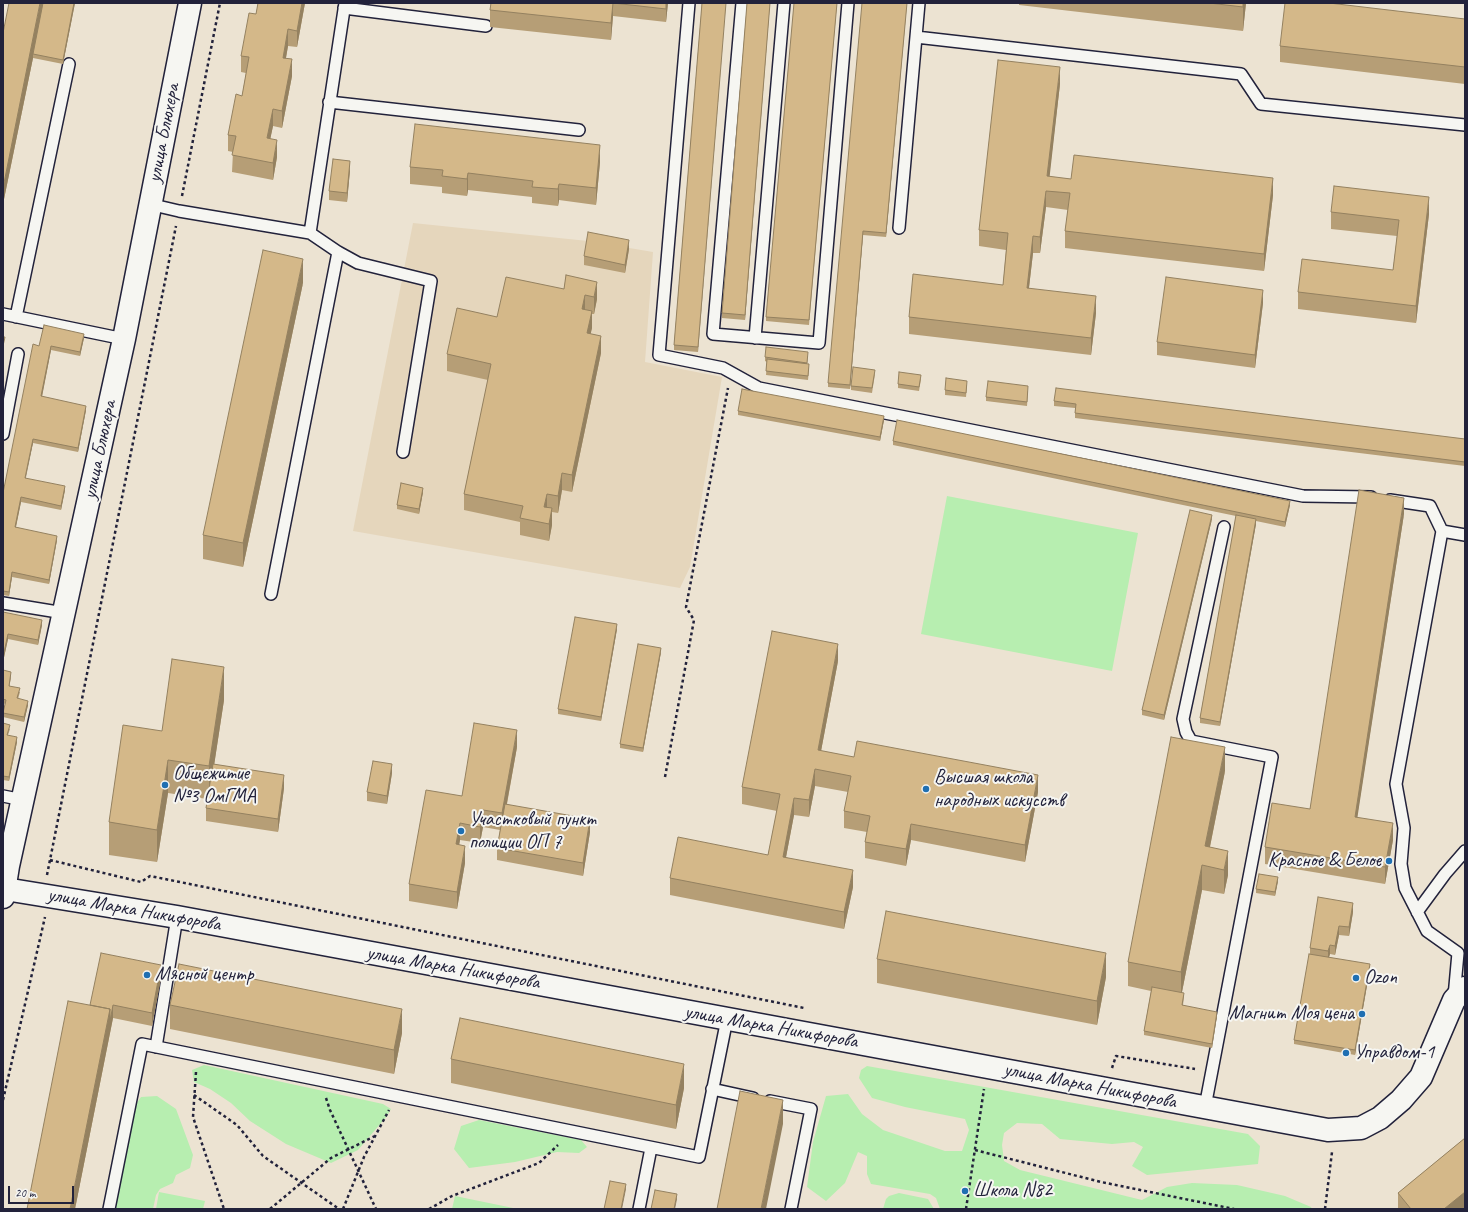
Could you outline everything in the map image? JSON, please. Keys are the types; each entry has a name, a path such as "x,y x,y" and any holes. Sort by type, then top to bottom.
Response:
{"street":[{"name":"улица Блюхера","path":"4,893 13,798 64,613 124,339 149,204 190,3"},
{"name":"улица Марка Никифорова","path":"4,893 45,895 177,917 988,1066 1205,1108 1335,1130 1361,1128 1380,1118 1401,1100 1420,1077 1459,994"}],"lane":[{"path":"690,3 659,355 723,368 759,388 1303,496 1363,496 1430,506 1442,530 1396,784 1404,828 1401,864 1405,888 1427,932 1458,953 1459,994"},
{"path":"742,3 713,334 819,343 848,3"},
{"path":"755,338 784,3"},
{"path":"899,228 919,3"},
{"path":"310,233 328,102 345,6 486,26"},
{"path":"916,37 1241,74 1261,104 1465,125"},
{"path":"16,317 69,64"},
{"path":"328,102 580,130"},
{"path":"149,204 179,211 310,233 338,252 358,262 431,281 403,452"},
{"path":"271,594 338,252"},
{"path":"3,314 124,339"},
{"path":"3,434 18,354"},
{"path":"1205,1108 1272,757 1191,741 1186,732 1182,719 1224,527"},
{"path":"1442,530 1465,535"},
{"path":"3,603 64,613"},
{"path":"1417,912 1445,874 1465,851"},
{"path":"156,1047 177,917"},
{"path":"109,1209 142,1044 699,1157 727,1019"},
{"path":"712,1089 811,1109 791,1209"},
{"path":"639,1209 651,1148"}],"path":[{"path":"3,1100 45,915 45,886 220,3"},
{"path":"665,777 694,620 686,607 731,372"},
{"path":"50,860 142,882 150,876 811,1010"},
{"path":"198,1056 193,1117 224,1209"},
{"path":"1105,1069 1112,1071 1116,1056 1212,1071"},
{"path":"966,1209 988,1066"},
{"path":"322,1080 330,1110 376,1209"},
{"path":"194,1095 237,1125 263,1156 339,1209"},
{"path":"344,1209 358,1171 397,1096"},
{"path":"1325,1209 1335,1130"},
{"path":"429,1209 452,1196 539,1163 559,1145 569,1131"},
{"path":"270,1209 302,1184 331,1158 375,1136"},
{"path":"975,1150 1101,1182 1234,1209"}],"shaded area":[{"path":"413,223 588,241 653,252 645,362 722,377 690,567 680,588 353,531"}],"green space":[{"path":"947,496 1138,533 1112,671 921,634"},
{"path":"204,1065 383,1104 391,1109 387,1116 358,1150 331,1163 286,1144 250,1121 231,1103 210,1089 194,1082 192,1070"},
{"path":"867,1066 1248,1134 1260,1146 1258,1164 1147,1175 1132,1166 1143,1147 1134,1142 1112,1144 1060,1139 1042,1124 1017,1123 1004,1133 1002,1145 1004,1161 1020,1170 1142,1200 1167,1187 1192,1183 1237,1185 1285,1196 1311,1207 1312,1209 940,1209 936,1198 930,1194 871,1184 867,1174 867,1156 858,1152 845,1183 826,1201 807,1187 813,1142 826,1096 848,1094 862,1114 883,1130 945,1151 962,1151 969,1130 965,1119 905,1107 872,1098 859,1078 861,1070"},
{"path":"157,1096 176,1109 193,1155 190,1168 176,1175 173,1183 160,1189 156,1195 153,1209 114,1209 136,1104 141,1097"},
{"path":"479,1120 581,1140 587,1147 579,1153 557,1152 515,1162 469,1168 454,1149 461,1126"},
{"path":"159,1192 205,1201 203,1209 156,1209"},
{"path":"899,1193 928,1199 934,1209 883,1209 886,1199 889,1196"},
{"path":"455,1196 518,1209 452,1209"}],"building":[{"path":"9,3 40,3 3,188 3,33"},
{"path":"43,3 74,3 63,60 33,54"},
{"path":"258,3 302,3 297,31 288,29 283,58 292,59 282,111 273,109 267,138 277,140 273,163 232,155 236,136 228,135 236,94 242,96 249,57 241,56 249,13 256,14"},
{"path":"491,3 613,3 611,23 490,10"},
{"path":"613,3 666,3 666,9"},
{"path":"702,3 726,3 698,347 674,345"},
{"path":"747,3 770,3 745,315 722,313"},
{"path":"794,3 837,3 809,320 766,317"},
{"path":"862,3 907,3 886,233 863,231 850,385 828,383"},
{"path":"1209,3 1243,3 1243,7"},
{"path":"1285,3 1329,3 1465,19 1465,67 1280,46"},
{"path":"998,60 1060,67 1047,176 1071,179 1074,155 1273,178 1264,254 1065,231 1070,193 1046,191 1040,237 1033,236 1027,288 1096,296 1091,338 909,317 913,274 1003,285 1008,233 979,230"},
{"path":"415,124 600,145 596,188 559,184 558,189 532,187 533,181 468,173 467,179 442,176 443,170 410,167"},
{"path":"333,159 350,161 347,193 329,191"},
{"path":"1334,186 1429,197 1416,306 1298,292 1302,259 1393,270 1399,220 1331,212"},
{"path":"588,232 629,240 625,265 584,256"},
{"path":"263,250 303,259 243,543 203,535"},
{"path":"566,275 597,282 594,297 585,295 582,309 592,311 587,333 601,336 572,475 562,473 558,496 547,494 544,507 552,508 549,524 520,518 523,506 464,494 491,364 447,354 457,308 497,317 506,277 564,289"},
{"path":"1166,277 1263,290 1255,355 1157,342"},
{"path":"44,325 84,334 80,352 51,346 41,396 86,406 78,448 33,439 25,478 65,486 61,506 21,497 15,527 57,536 49,580 12,572 9,592 3,591 3,493 33,344 39,346"},
{"path":"766,347 808,352 807,363 765,357"},
{"path":"767,359 809,364 808,376 766,371"},
{"path":"853,367 875,370 872,388 851,386"},
{"path":"899,372 921,375 919,387 898,384"},
{"path":"946,378 967,381 966,393 945,390"},
{"path":"988,381 1028,386 1027,402 986,397"},
{"path":"1056,388 1465,439 1465,462 1075,413 1076,404 1054,401"},
{"path":"742,389 884,416 880,437 738,411"},
{"path":"897,420 1290,501 1285,522 893,441"},
{"path":"401,483 423,488 419,509 397,505"},
{"path":"1359,490 1404,498 1355,817 1393,823 1385,867 1265,847 1272,803 1310,809"},
{"path":"1190,510 1212,515 1164,715 1142,710"},
{"path":"1236,515 1256,519 1220,722 1200,718"},
{"path":"3,612 42,620 38,640 8,634 3,657"},
{"path":"575,617 617,624 601,717 558,709"},
{"name":"Высшая школа народных искусств","path":"772,631 838,644 818,750 854,757 857,741 1038,775 1025,845 911,824 906,849 865,842 870,816 844,811 851,776 815,769 809,800 794,798 783,857 853,870 844,912 670,878 678,837 768,855 780,794 742,787"},
{"path":"638,644 661,648 643,748 620,744"},
{"name":"Общежитие №3 ОмГМА","path":"172,659 224,667 209,766 168,760 157,830 109,822 123,725 162,731"},
{"path":"3,670 11,672 9,686 20,688 17,698 28,701 24,717 3,713 6,700 3,699"},
{"path":"3,723 10,725 7,735 17,737 9,777 3,776"},
{"path":"474,723 517,730 502,813 483,810 480,827 460,823 456,844 465,846 457,892 409,884 426,790 462,796"},
{"path":"1171,737 1225,747 1205,846 1228,851 1224,870 1202,865 1181,972 1128,962"},
{"path":"373,761 392,764 387,796 367,792"},
{"path":"213,764 284,775 278,819 206,808"},
{"path":"505,804 590,819 583,863 497,848"},
{"path":"1259,874 1278,877 1275,892 1256,889"},
{"path":"1318,897 1353,903 1349,927 1339,926 1335,946 1330,945 1328,951 1310,948"},
{"path":"886,911 1106,953 1097,1001 877,959"},
{"path":"101,953 161,965 152,1013 113,1005 110,1021 110,1009 90,1005"},
{"path":"1309,954 1370,964 1355,1050 1294,1040"},
{"path":"179,964 402,1009 394,1050 170,1005"},
{"path":"1152,987 1184,993 1182,1005 1217,1012 1212,1044 1144,1031"},
{"path":"68,1001 110,1009 70,1209 27,1209"},
{"path":"460,1018 684,1064 676,1105 451,1059"},
{"path":"740,1091 783,1100 761,1209 717,1209"},
{"path":"1465,1138 1465,1192 1444,1209 1411,1209 1398,1193"},
{"path":"610,1181 626,1184 621,1209 604,1209"},
{"path":"655,1190 677,1194 674,1209 651,1209"}],"place":[{"name":"Общежитие №3 ОмГМА","path":"165,785"},
{"name":"Высшая школа народных искусств","path":"926,789"},
{"name":"Участковый пункт полиции ОП 7","path":"461,831"},
{"name":"Красное & Белое","path":"1389,861"},
{"name":"Мясной центр","path":"147,975"},
{"name":"Ozon","path":"1356,978"},
{"name":"Магнит Моя цена","path":"1362,1014"},
{"name":"Управдом-1","path":"1346,1053"},
{"name":"Школа N82","path":"965,1191"}]}
